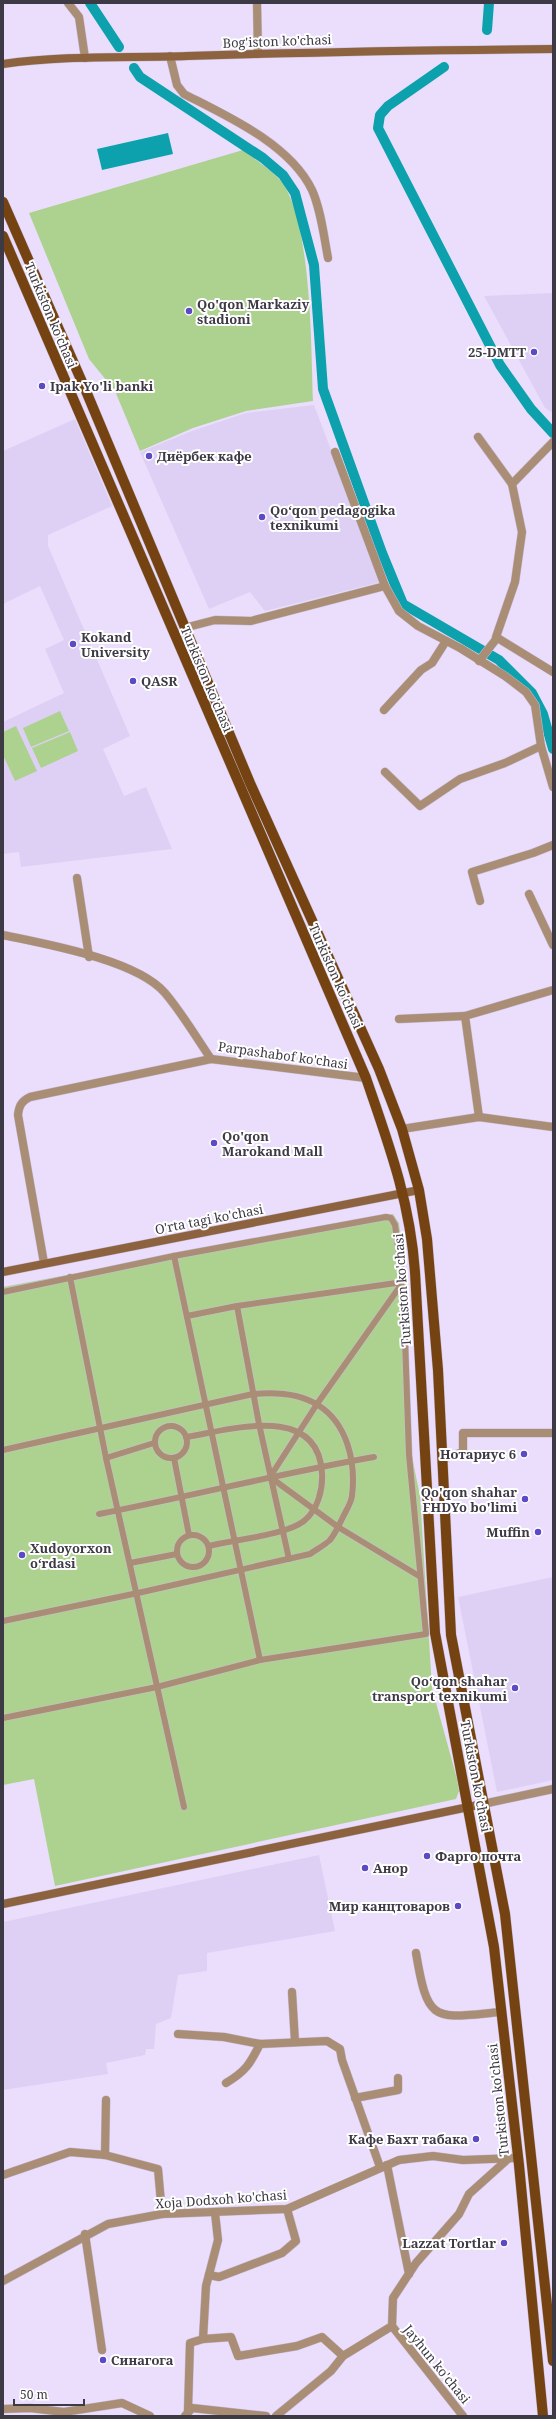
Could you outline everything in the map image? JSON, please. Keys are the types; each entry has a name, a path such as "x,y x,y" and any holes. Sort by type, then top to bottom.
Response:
{"main road":[{"name":"Bog'iston ko'chasi","path":"3,64 24,61 85,58 433,49 553,49"},
{"name":"Turkiston ko'chasi","path":"3,202 95,412 250,783 379,1070 402,1129 419,1190 430,1274 442,1459 451,1635 505,1914 553,2361"},
{"name":"Turkiston ko'chasi","path":"3,236 366,1078 394,1155 404,1193 413,1238 435,1633 469,1807 494,1947 502,2012 513,2158 543,2416"},
{"name":"O'rta tagi ko'chasi","path":"3,1272 419,1190"},
{"path":"3,1904 483,1804"}],"street":[{"path":"68,3 79,16 85,58"},
{"path":"257,3 258,54"},
{"path":"170,56 177,85 184,94 245,126 298,167 312,191 328,258"},
{"path":"478,437 512,484 522,532 515,582 494,641 480,659"},
{"path":"512,484 553,442"},
{"path":"335,452 385,586 399,611 418,626 480,659 526,692 535,705 541,746 553,787"},
{"path":"184,628 215,620 251,621 385,586"},
{"path":"384,710 421,670 432,663 446,641"},
{"path":"494,641 553,672"},
{"path":"385,772 420,806 460,779 505,762 541,746"},
{"path":"480,901 472,872 534,853 553,845"},
{"path":"77,878 89,957"},
{"path":"529,894 553,945"},
{"name":"Parpashabof ko'chasi","path":"3,935 56,946 136,971 164,992 211,1059 366,1078"},
{"path":"399,1019 465,1016 553,990"},
{"path":"465,1016 479,1117"},
{"path":"44,1263 18,1114 19,1106 23,1101 30,1097 211,1059"},
{"path":"402,1129 479,1117 553,1127"},
{"path":"3,1292 174,1256 386,1217 391,1218 395,1225 403,1282 406,1402 426,1634 260,1660 157,1687 3,1718"},
{"path":"174,1256 260,1660"},
{"path":"70,1277 106,1458 138,1593 184,1807"},
{"path":"187,1316 237,1306 403,1282"},
{"path":"270,1477 298,1433 403,1282"},
{"path":"237,1306 259,1424 289,1559"},
{"path":"3,1450 205,1406 253,1394 275,1392 298,1397 318,1404 338,1425 348,1440 351,1461 352,1498 330,1540 310,1554 240,1568 138,1593 3,1621"},
{"path":"186,1437 259,1424 284,1426 298,1433 313,1445 322,1468 323,1482 320,1498 306,1520 282,1531 235,1539 209,1546"},
{"path":"167,1426 177,1427 186,1437 186,1449 180,1456 174,1458 163,1457 155,1449 154,1443 157,1432 167,1426"},
{"path":"442,1459 463,1452 463,1433 553,1433"},
{"path":"106,1458 154,1443"},
{"path":"99,1514 182,1498 224,1486 374,1457"},
{"path":"174,1458 189,1535"},
{"path":"270,1477 338,1527 420,1576"},
{"path":"189,1535 200,1535 209,1546 209,1557 202,1565 197,1567 186,1566 177,1554 180,1541 189,1535"},
{"path":"130,1563 177,1554"},
{"path":"483,1804 553,1789"},
{"path":"416,1953 422,1987 429,2006 440,2014 453,2016 502,2012"},
{"path":"292,1992 295,2042"},
{"path":"178,2034 224,2037 260,2044 328,2041 340,2049 342,2060 355,2098 384,2166 409,2274"},
{"path":"226,2083 242,2073 250,2065 260,2044"},
{"path":"355,2098 398,2090 398,2078"},
{"path":"105,2155 106,2100"},
{"path":"3,2175 70,2152 105,2155 158,2169 162,2214"},
{"name":"Xoja Dodxoh ko'chasi","path":"3,2280 85,2234 108,2224 162,2214 287,2209 399,2160 433,2156 463,2160 513,2158"},
{"path":"276,2416 331,2371 343,2356 392,2326 393,2298 409,2274 459,2214 469,2194 513,2158"},
{"path":"208,2274 219,2277 282,2253 296,2241 287,2209"},
{"path":"203,2339 206,2286 218,2240 215,2213"},
{"path":"85,2234 102,2350"},
{"name":"Jayhun ko'chasi","path":"392,2326 463,2416"},
{"path":"266,2416 200,2408 187,2413 190,2343 203,2339 231,2337 238,2356 297,2346 322,2337 343,2356"},
{"path":"3,2410 30,2408 64,2412 122,2403 150,2416"}],"shaded area":[{"path":"168,133 173,154 102,170 97,149"},
{"name":"Qo'qon Markaziy stadioni","path":"243,150 281,181 291,200 299,225 308,286 313,401 246,411 193,428 140,451 115,391 89,359 29,213"},
{"name":"25-DMTT","path":"553,293 553,413 545,408 484,296"},
{"name":"Qo‘qon pedagogika texnikumi","path":"314,405 381,582 265,611 250,592 209,609 140,452 192,431 246,413"},
{"name":"Kokand University","path":"75,419 112,506 48,535 48,546 130,736 103,749 124,796 146,787 172,849 21,867 19,852 3,854 3,722 64,693 45,649 64,640 40,586 3,604 3,451"},
{"path":"60,711 69,731 31,747 23,728"},
{"path":"16,726 37,771 15,781 3,755 3,732"},
{"path":"70,732 78,751 41,768 32,748"},
{"path":"393,1214 399,1223 403,1257 412,1457 420,1496 432,1688 457,1779 459,1791 456,1799 55,1886 34,1779 3,1785 3,1287"},
{"name":"Qoʻqon shahar transport texnikumi","path":"553,1577 553,1780 497,1792 458,1597"},
{"path":"319,1855 335,1931 207,1953 207,1971 178,1975 171,2018 156,2024 154,2049 146,2049 145,2055 106,2063 108,2074 3,2090 3,1922"}],"waterway":[{"path":"90,3 119,47"},
{"path":"487,30 489,3"},
{"path":"444,67 388,106 380,115 378,128 500,365 531,409 553,433"},
{"path":"134,68 140,77 263,158 283,175 295,193 314,265 323,389 382,553 403,604 499,660 532,693 543,714 553,749"}],"place":[{"name":"Qo'qon Markaziy stadioni","path":"189,311"},
{"name":"25-DMTT","path":"534,352"},
{"name":"Ipak Yo'li banki","path":"42,386"},
{"name":"Диёрбек кафе","path":"149,456"},
{"name":"Qo‘qon pedagogika texnikumi","path":"262,517"},
{"name":"Kokand University","path":"73,644"},
{"name":"QASR","path":"133,681"},
{"name":"Qo'qon Marokand Mall","path":"214,1143"},
{"name":"Нотариус 6","path":"524,1454"},
{"name":"Qo'qon shahar FHDYo bo'limi","path":"525,1499"},
{"name":"Muffin","path":"538,1532"},
{"name":"Xudoyorxon oʻrdasi","path":"22,1555"},
{"name":"Qoʻqon shahar transport texnikumi","path":"515,1688"},
{"name":"Фарго почта","path":"427,1856"},
{"name":"Анор","path":"365,1868"},
{"name":"Мир канцтоваров","path":"458,1906"},
{"name":"Кафе Бахт табака","path":"476,2139"},
{"name":"Lazzat Tortlar","path":"504,2243"},
{"name":"Синагога","path":"103,2360"}]}
